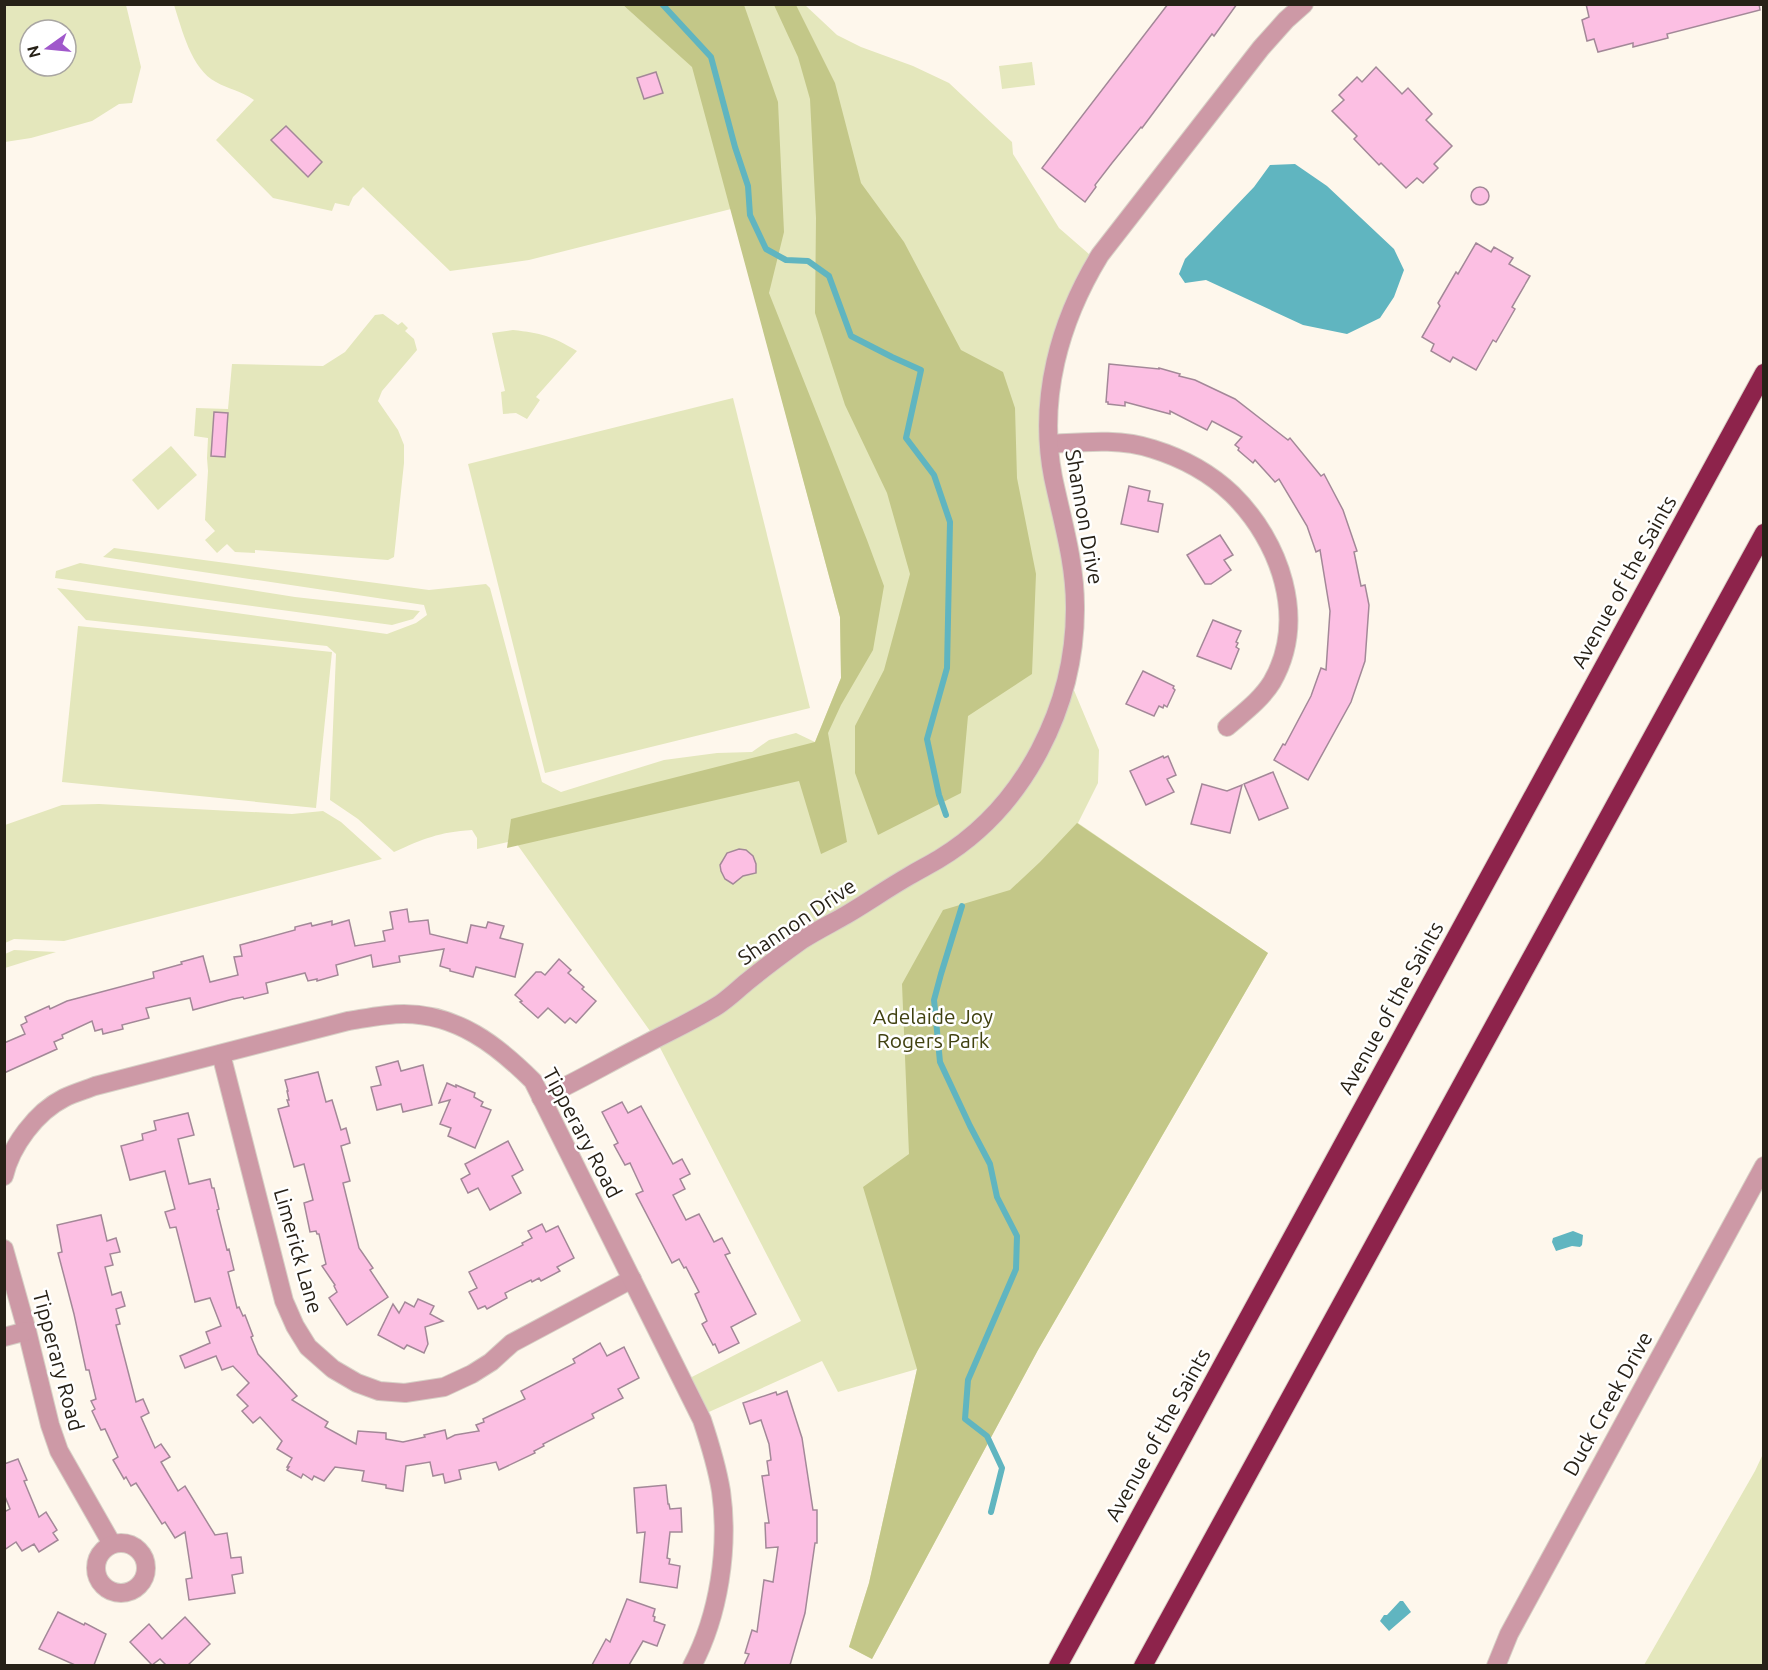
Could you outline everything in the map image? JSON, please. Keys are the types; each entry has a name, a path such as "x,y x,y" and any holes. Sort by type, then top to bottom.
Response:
{"highway":[{"name":"Avenue of the Saints","path":"1058,1665 1764,373"},
{"path":"1143,1665 1764,533"}],"street":[{"name":"Shannon Drive","path":"541,1098 718,1005 803,940 940,859 974,834 1003,804 1028,771 1056,716 1068,676 1074,635 1076,604 1072,562 1053,474 1049,444 1049,405 1054,366 1064,328 1079,291 1100,255 1262,48 1286,20 1304,4"},
{"path":"1049,444 1100,441 1126,443 1152,448 1183,460 1211,477 1231,494 1249,513 1264,535 1276,558 1286,590 1289,612 1287,638 1281,664 1265,692 1227,727"},
{"name":"Tipperary Road","path":"4,1176 21,1140 40,1115 62,1099 95,1086 348,1022 386,1015 423,1015 463,1027 487,1040 515,1062 533,1081 702,1420 721,1492 723,1535 716,1599 707,1630 692,1665"},
{"name":"Limerick Lane","path":"221,1054 284,1301 295,1326 308,1347 333,1369 357,1383 379,1391 405,1393 444,1387 481,1368 512,1343 632,1279"},
{"name":"Duck Creek Drive","path":"1496,1665 1509,1634 1764,1166"},
{"name":"Tipperary Road","path":"4,1249 50,1425 59,1451 112,1544"},
{"path":"4,1337 27,1332"}],"green space":[{"path":"4,5 126,5 141,67 132,103 119,104 92,121 31,138 5,142"},
{"name":"Adelaide Joy Rogers Park","path":"174,5 623,5 692,66 676,5 805,5 837,35 949,83 1012,142 1013,154 1059,228 1097,261 1049,405 1072,562 1068,676 1099,750 1098,783 1078,823 1268,953 1038,1350 872,1659 849,1647 869,1583 917,1369 838,1392 822,1361 700,1416 684,1381 801,1321 655,1038 514,840 512,819 508,842 477,849 477,838 472,830 460,831 432,837 394,852 358,819 330,800 336,654 327,646 86,620 57,588 387,634 416,623 427,615 424,605 103,557 114,548 429,590 486,584 490,588 542,782 561,792 664,760 717,753 752,752 769,740 796,733 815,742 841,678 840,617 731,209 529,260 450,271 363,187 353,197 349,206 335,203 332,211 273,198 216,140 254,100 216,82 200,68 184,36"},
{"path":"623,5 744,5 778,102 784,232 769,293 884,586 873,650 841,705 828,733 847,842 821,854 799,781 507,848 511,819 815,742 841,678 840,617 692,67"},
{"path":"774,5 796,5 835,83 861,183 904,242 961,350 1003,372 1015,408 1017,478 1036,574 1032,674 968,716 961,793 878,835 855,773 855,726 884,670 910,574 887,493 845,405 815,313 816,218 810,99 798,57"},
{"path":"1032,62 1035,85 1002,89 999,66"},
{"path":"383,314 398,325 402,322 408,328 405,331 414,339 417,350 382,391 378,401 398,430 404,445 394,557 388,560 255,550 255,553 235,552 227,544 217,553 205,540 215,531 205,520 208,438 194,436 196,408 228,409 232,364 323,366 345,352 375,315"},
{"path":"513,330 546,336 577,351 536,397 540,400 527,419 516,413 503,414 501,392 505,391 492,333"},
{"path":"733,398 810,708 545,773 468,464"},
{"path":"171,446 197,475 158,510 132,480"},
{"path":"80,563 295,597 420,611 413,619 392,625 55,578 56,571"},
{"path":"78,626 332,652 316,808 62,782"},
{"path":"99,804 292,814 323,811 341,822 382,859 64,941 14,939 5,943 5,825 62,805"},
{"path":"1077,823 1268,953 1038,1350 872,1659 849,1647 869,1583 917,1369 863,1187 909,1154 902,984 943,910 1010,890"},
{"path":"14,950 56,952 5,968 5,954"},
{"path":"1763,1454 1763,1665 1644,1665 1755,1471"}],"water":[{"path":"1295,164 1327,186 1394,249 1404,270 1394,297 1380,318 1347,334 1303,325 1206,280 1185,283 1179,274 1185,259 1254,187 1270,165"},
{"path":"1573,1231 1583,1235 1582,1245 1556,1251 1552,1242 1553,1238"},
{"path":"1400,1601 1403,1601 1411,1612 1389,1631 1380,1621"}],"building":[{"path":"1168,4 1237,4 1095,185 1096,187 1085,202 1042,168"},
{"path":"1586,4 1759,4 1760,10 1667,34 1668,38 1633,47 1633,43 1598,52 1594,39 1587,41 1582,20 1589,17"},
{"path":"1376,67 1402,94 1408,88 1432,114 1426,120 1452,146 1434,164 1438,168 1423,183 1417,178 1406,188 1354,139 1357,136 1332,111 1344,100 1339,95 1357,77 1362,82"},
{"path":"656,72 663,93 644,99 637,78"},
{"path":"286,126 322,162 308,177 271,140"},
{"path":"1480,187 1486,190 1489,196 1486,202 1480,205 1474,202 1471,196 1474,190"},
{"path":"1476,243 1491,252 1494,247 1513,258 1509,264 1530,276 1512,307 1515,309 1496,342 1493,340 1476,370 1453,357 1450,362 1431,351 1434,344 1422,337 1440,306 1438,303"},
{"path":"1109,364 1159,368 1195,380 1235,399 1288,440 1290,438 1321,476 1324,474 1343,510 1357,551 1354,552 1361,586 1365,585 1369,605 1365,661 1351,702 1308,780 1274,760 1283,744 1285,745 1311,696 1321,668 1326,670 1330,611 1320,550 1316,552 1307,526 1279,479 1275,482 1255,460 1253,463 1238,450 1239,448 1235,445 1242,437 1212,421 1207,430 1170,411 1170,414 1125,402 1125,406 1108,404 1106,402"},
{"path":"214,412 228,413 225,457 211,456"},
{"path":"1129,486 1150,491 1148,501 1163,504 1158,532 1121,524"},
{"path":"1220,535 1233,555 1224,560 1231,570 1211,584 1205,584 1187,555"},
{"path":"1213,620 1241,631 1236,642 1238,643 1236,647 1239,649 1231,669 1197,656"},
{"path":"1143,671 1174,686 1175,690 1167,707 1159,706 1154,716 1126,704"},
{"path":"1163,756 1164,758 1168,756 1176,775 1167,779 1174,792 1146,805 1130,771"},
{"path":"1273,772 1288,808 1259,820 1244,784"},
{"path":"1202,784 1227,791 1242,785 1230,833 1191,824"},
{"path":"739,849 746,850 753,856 756,873 743,876 733,884 725,879 720,865 727,853"},
{"path":"407,909 409,922 428,920 430,934 467,943 471,925 486,928 488,922 504,926 500,938 523,944 515,977 476,967 473,977 450,971 440,966 444,949 399,956 400,962 373,967 371,955 336,965 338,975 308,981 305,973 266,983 268,993 244,999 243,997 233,999 193,1010 190,998 146,1008 149,1018 122,1025 123,1029 103,1034 102,1029 95,1031 92,1021 62,1035 63,1038 54,1042 57,1049 4,1073 4,1043 25,1034 21,1025 27,1022 25,1017 49,1006 50,1009 67,1001 154,978 153,972 203,956 210,982 238,975 234,957 242,956 240,945 295,930 295,927 311,923 312,926 332,921 332,925 349,920 355,946 385,941 383,931 393,929 390,912"},
{"path":"559,959 571,970 568,973 584,987 582,989 596,1001 576,1023 570,1018 565,1023 548,1008 538,1018 515,995 536,972 545,975"},
{"path":"398,1061 401,1071 423,1065 432,1105 403,1112 401,1104 377,1110 371,1087 381,1085 376,1067"},
{"path":"318,1072 326,1102 332,1100 341,1130 346,1128 350,1143 341,1146 350,1181 343,1183 359,1248 373,1268 370,1270 388,1297 347,1325 329,1298 337,1292 322,1266 326,1264 319,1234 316,1231 310,1232 304,1203 313,1200 304,1164 294,1167 278,1109 289,1106 285,1080"},
{"path":"447,1083 475,1093 474,1097 483,1102 481,1106 491,1110 475,1148 448,1136 451,1128 440,1124 450,1100 439,1103"},
{"path":"622,1102 628,1113 641,1106 673,1164 682,1159 690,1174 680,1179 685,1189 673,1195 686,1220 699,1214 714,1242 722,1238 730,1253 725,1255 756,1314 731,1327 739,1343 719,1353 702,1324 707,1321 695,1294 699,1292 686,1267 684,1268 679,1259 672,1263 636,1194 643,1191 630,1163 625,1165 614,1145 618,1143 602,1112"},
{"path":"188,1113 194,1135 178,1139 189,1184 210,1179 212,1188 214,1188 219,1209 217,1210 234,1270 228,1272 237,1308 239,1307 243,1316 245,1315 258,1354 297,1396 292,1400 328,1422 325,1427 356,1444 358,1431 386,1433 386,1439 403,1442 445,1430 447,1439 455,1435 479,1431 476,1425 484,1422 483,1419 525,1399 521,1391 575,1363 573,1359 600,1343 607,1356 624,1347 639,1378 618,1389 623,1398 592,1414 594,1418 543,1444 544,1446 534,1451 535,1453 499,1470 496,1462 459,1470 461,1479 445,1483 443,1474 433,1476 430,1462 406,1466 403,1491 386,1488 386,1485 362,1481 364,1471 335,1467 324,1481 314,1476 312,1480 303,1474 301,1478 287,1470 292,1458 277,1449 282,1441 260,1417 253,1423 242,1411 248,1406 237,1395 249,1383 233,1366 222,1370 216,1356 185,1368 180,1356 210,1343 206,1332 221,1326 210,1298 195,1302 176,1227 170,1228 165,1212 175,1209 165,1171 130,1180 121,1146 143,1140 142,1134 156,1130 154,1121"},
{"path":"508,1141 523,1170 512,1176 521,1193 490,1210 478,1188 468,1193 461,1179 470,1174 465,1164"},
{"path":"101,1215 107,1241 116,1238 120,1252 110,1254 113,1265 105,1267 112,1295 121,1292 125,1306 116,1309 120,1324 116,1325 136,1402 143,1399 149,1413 141,1417 155,1448 161,1444 170,1457 161,1462 178,1491 185,1486 215,1535 227,1533 231,1558 241,1557 243,1573 232,1575 235,1593 189,1600 186,1579 192,1578 185,1532 175,1538 165,1522 162,1524 136,1483 131,1486 126,1477 124,1479 113,1460 118,1457 105,1429 101,1430 92,1411 95,1409 91,1401 96,1399 89,1370 86,1370 58,1253 62,1252 57,1225"},
{"path":"542,1224 546,1232 558,1226 574,1258 557,1267 560,1271 541,1281 539,1278 532,1282 531,1280 505,1293 507,1298 487,1309 485,1306 478,1309 469,1292 477,1288 469,1272 523,1245 522,1243 532,1238 528,1231"},
{"path":"418,1299 434,1306 430,1314 443,1321 425,1327 428,1344 424,1353 407,1345 404,1349 378,1335 393,1304 399,1313 405,1302 414,1307"},
{"path":"787,1391 802,1438 813,1510 817,1510 817,1543 815,1543 805,1613 790,1665 744,1665 749,1654 745,1653 752,1630 757,1632 764,1580 773,1582 778,1547 766,1548 765,1523 769,1523 762,1476 769,1475 767,1461 771,1460 769,1444 761,1420 750,1424 743,1403 776,1392 777,1395"},
{"path":"18,1459 27,1480 24,1481 39,1517 46,1512 57,1530 53,1533 58,1540 39,1552 34,1544 22,1551 16,1542 4,1550 4,1512 10,1509 4,1494 4,1464"},
{"path":"666,1485 670,1509 681,1508 682,1532 670,1532 667,1558 670,1559 669,1564 680,1566 677,1588 640,1582 645,1532 637,1533 634,1488"},
{"path":"627,1599 655,1609 654,1621 665,1625 657,1646 643,1641 629,1665 592,1665 606,1639 610,1642"},
{"path":"58,1612 106,1634 94,1665 75,1665 39,1649"},
{"path":"185,1617 210,1644 188,1665 166,1665 160,1659 152,1665 130,1642 149,1624 162,1639"}],"waterway":[{"path":"662,4 711,57 748,186 750,215 766,249 786,260 808,261 829,276 851,336 921,370 906,438 934,475 950,522 947,668 927,739 939,795 946,815"},
{"path":"962,906 934,1000 940,1062 990,1164 997,1197 1017,1236 1016,1269 968,1380 965,1419 987,1436 1002,1468 991,1512"}]}
